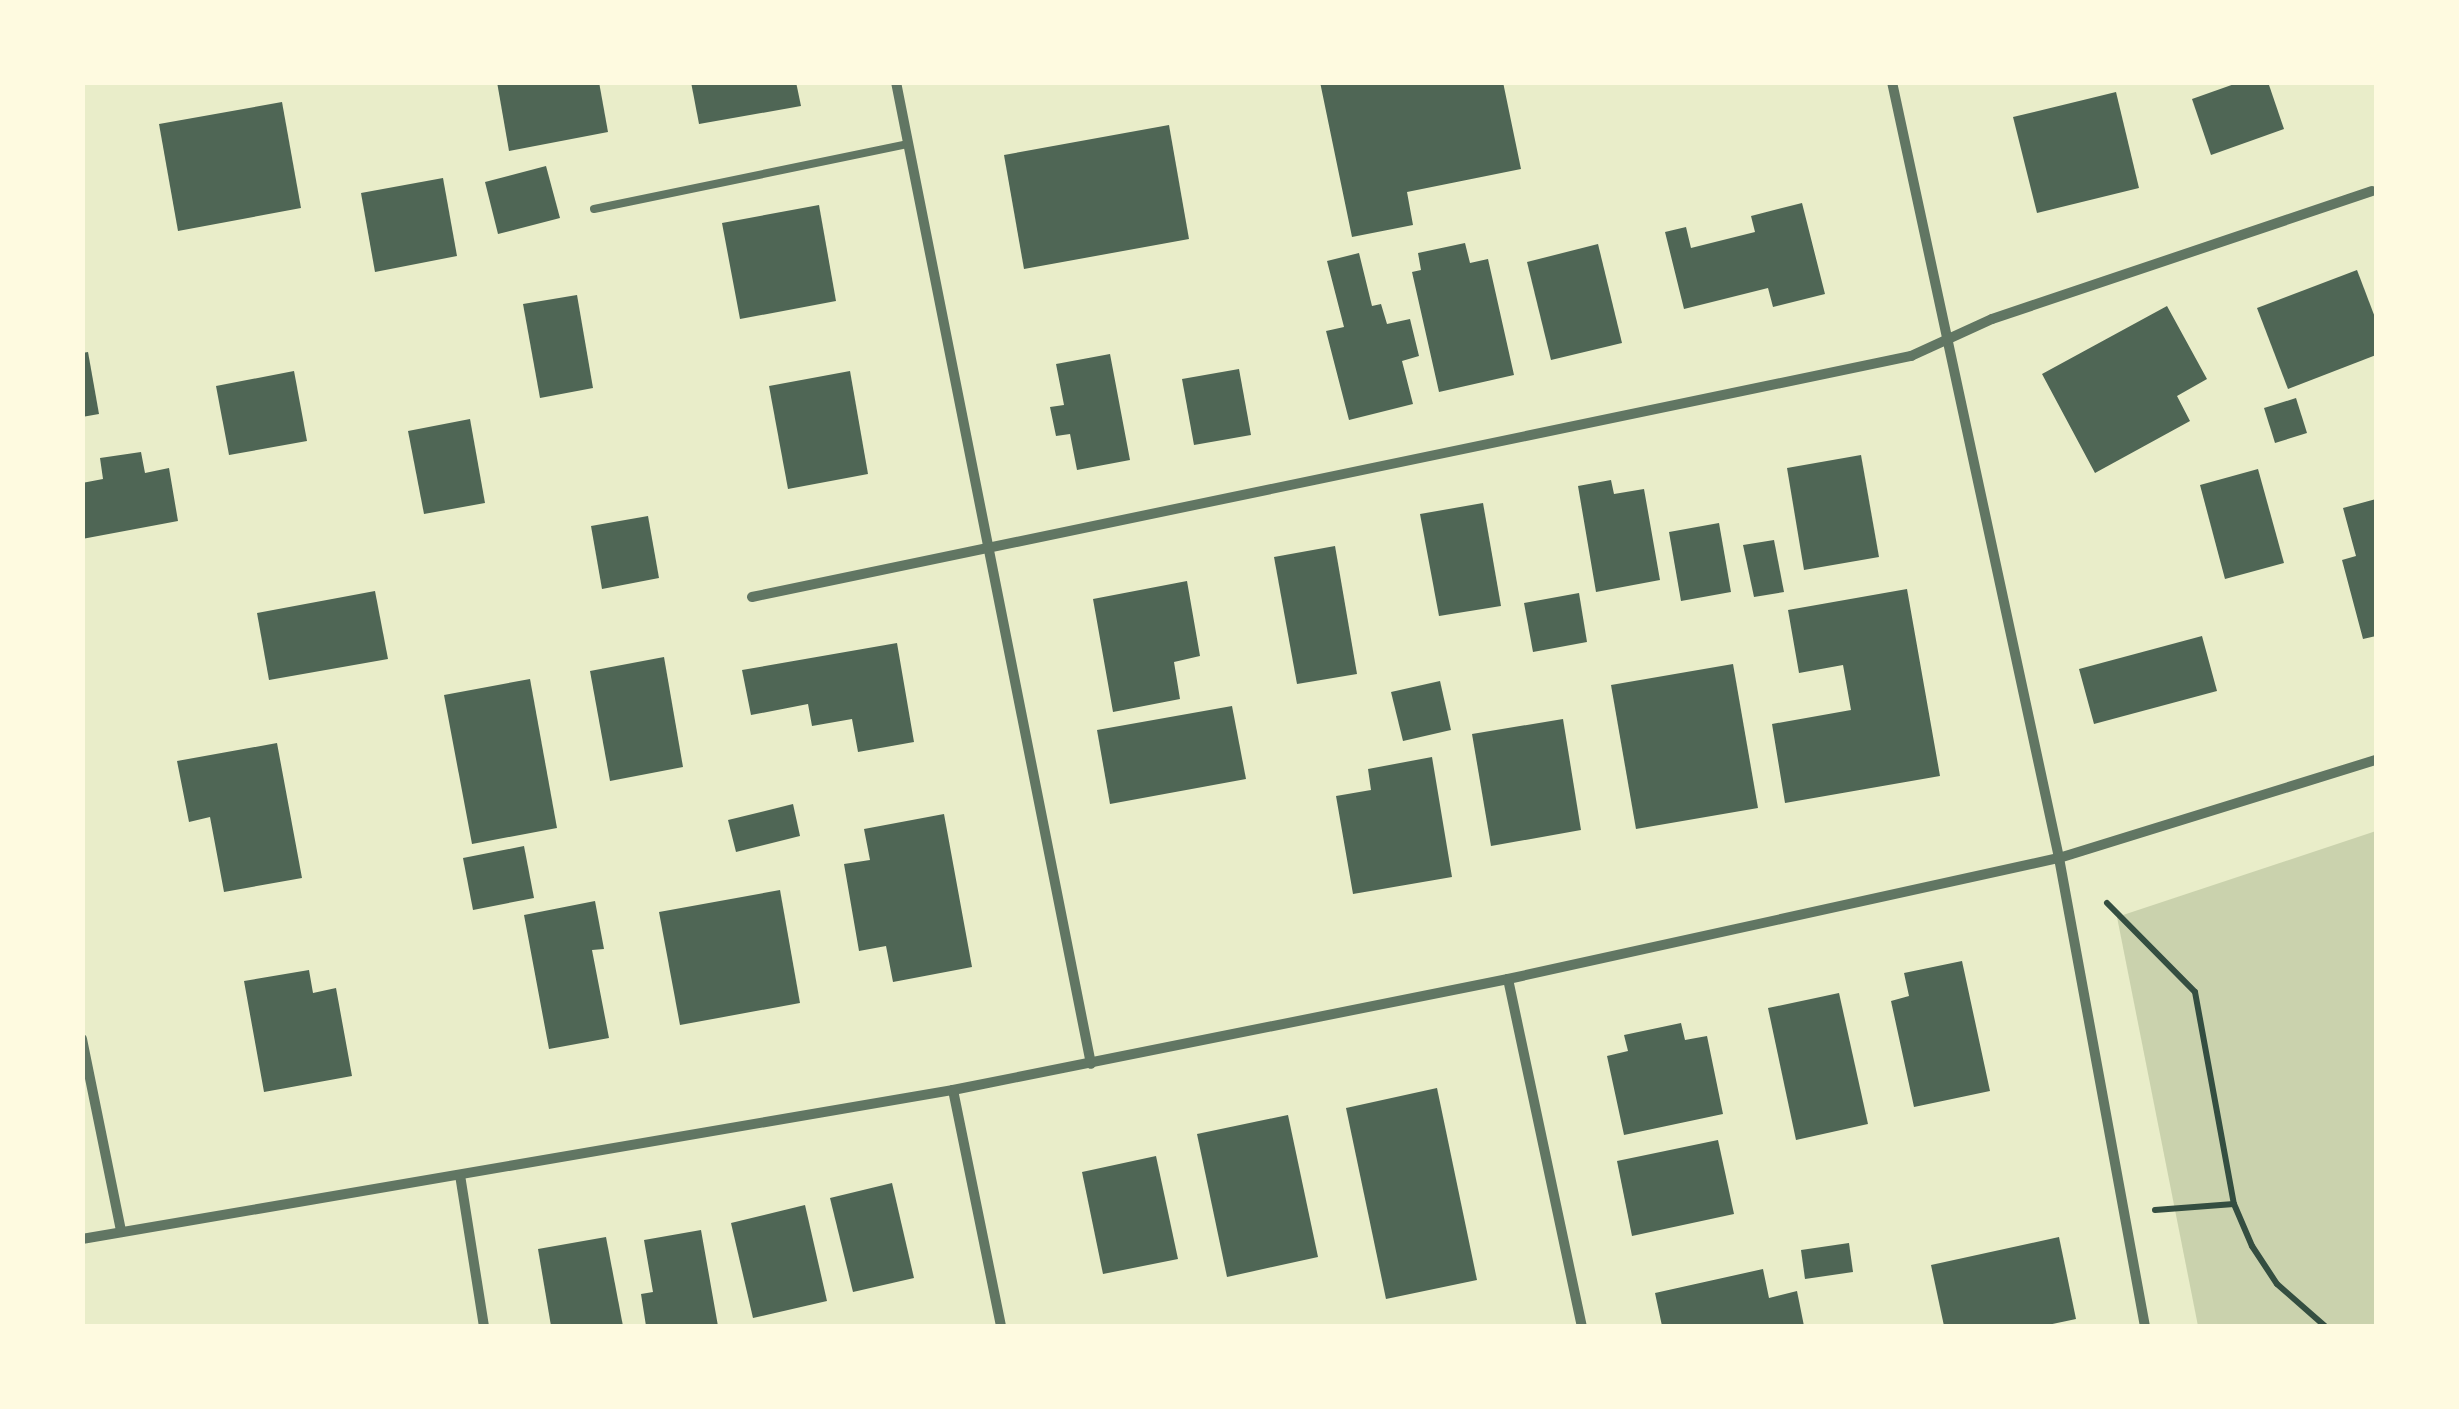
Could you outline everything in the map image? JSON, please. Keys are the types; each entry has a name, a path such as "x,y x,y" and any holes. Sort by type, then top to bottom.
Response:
{"street":[{"path":"896,82 1091,1064"},
{"path":"1892,82 2059,858 2145,1326"},
{"path":"752,597 1911,356 1992,319 2372,191"},
{"path":"82,1238 952,1090 1508,979 2059,858 2376,760"},
{"path":"1508,979 1582,1326"},
{"path":"82,1039 122,1231"},
{"path":"952,1090 1000,1326"},
{"path":"460,1174 484,1326"}],"lane":[{"path":"594,209 908,144"}],"path":[{"path":"2107,903 2195,992 2234,1204 2252,1246 2277,1284 2326,1326"},
{"path":"2124,1211 2234,1204"}],"green space":[{"path":"2376,831 2376,1326 2198,1326 2117,917"}],"building":[{"path":"497,82 599,82 608,132 509,151"},
{"path":"691,82 796,82 801,106 699,124"},
{"path":"1320,82 1503,82 1521,169 1407,192 1413,225 1352,237"},
{"path":"2240,82 2268,82 2284,129 2211,155 2192,99"},
{"path":"2116,92 2139,188 2037,213 2013,117"},
{"path":"282,102 301,208 178,231 159,124"},
{"path":"1169,125 1189,239 1024,269 1004,155"},
{"path":"546,166 560,218 498,234 485,182"},
{"path":"443,178 457,256 375,272 361,193"},
{"path":"1802,203 1825,294 1773,307 1768,288 1684,309 1665,232 1686,227 1691,248 1755,232 1751,216"},
{"path":"819,205 836,301 740,319 722,223"},
{"path":"1465,243 1470,263 1488,259 1514,375 1439,392 1412,272 1421,270 1418,253"},
{"path":"1598,244 1622,343 1551,360 1527,262"},
{"path":"1359,253 1372,306 1381,304 1387,324 1410,319 1419,356 1402,361 1413,404 1349,420 1326,331 1344,327 1327,261"},
{"path":"2357,270 2376,320 2376,355 2288,389 2257,308"},
{"path":"577,295 593,388 540,398 523,304"},
{"path":"2167,306 2207,379 2177,396 2190,421 2095,473 2042,374"},
{"path":"88,352 99,414 82,417 82,353"},
{"path":"1110,354 1130,460 1077,470 1070,434 1056,436 1050,407 1064,405 1056,364"},
{"path":"1239,369 1251,435 1194,445 1182,379"},
{"path":"294,371 307,441 229,455 216,386"},
{"path":"850,371 868,474 788,489 769,386"},
{"path":"2296,398 2307,433 2275,443 2264,408"},
{"path":"470,419 485,503 424,514 408,431"},
{"path":"141,452 145,473 169,468 178,521 82,539 82,483 103,479 100,458"},
{"path":"1861,455 1879,557 1804,570 1787,468"},
{"path":"2258,469 2284,563 2225,579 2200,485"},
{"path":"1611,480 1614,494 1644,489 1660,580 1596,592 1578,486"},
{"path":"2376,499 2376,636 2363,639 2342,560 2356,556 2343,508"},
{"path":"1483,503 1501,606 1439,616 1420,514"},
{"path":"648,516 659,578 602,589 591,526"},
{"path":"1719,523 1731,592 1681,601 1669,532"},
{"path":"1774,540 1784,592 1754,597 1743,545"},
{"path":"1335,546 1357,674 1297,684 1274,557"},
{"path":"1187,581 1200,656 1174,662 1180,699 1113,712 1093,599"},
{"path":"1907,589 1940,776 1785,803 1772,724 1851,710 1843,665 1799,673 1788,610"},
{"path":"375,591 388,659 269,680 257,613"},
{"path":"1579,593 1587,642 1533,652 1524,603"},
{"path":"2202,636 2217,691 2094,724 2079,669"},
{"path":"897,643 914,742 858,752 852,719 812,726 808,704 751,715 742,670"},
{"path":"664,657 683,767 610,781 590,671"},
{"path":"1733,664 1758,808 1636,829 1611,685"},
{"path":"530,679 557,828 472,844 444,695"},
{"path":"1440,681 1451,730 1403,741 1391,692"},
{"path":"1232,706 1246,779 1110,804 1097,730"},
{"path":"1563,719 1581,830 1491,846 1472,734"},
{"path":"277,743 302,878 224,892 210,817 189,822 177,761"},
{"path":"1432,757 1452,877 1353,894 1336,796 1371,790 1368,769"},
{"path":"793,804 800,836 736,852 728,820"},
{"path":"944,814 972,967 893,982 886,946 859,951 844,864 870,860 864,829"},
{"path":"524,846 534,898 473,910 463,858"},
{"path":"780,890 800,1003 680,1025 659,912"},
{"path":"595,901 604,949 592,950 609,1038 549,1049 524,915"},
{"path":"1962,961 1990,1091 1914,1107 1891,1001 1909,996 1904,973"},
{"path":"309,970 313,993 336,988 352,1076 264,1092 244,981"},
{"path":"1839,993 1868,1124 1796,1140 1768,1008"},
{"path":"1681,1023 1685,1040 1707,1036 1723,1114 1624,1135 1607,1056 1628,1051 1624,1035"},
{"path":"1437,1088 1477,1280 1386,1299 1346,1108"},
{"path":"1288,1115 1318,1257 1227,1277 1197,1134"},
{"path":"1718,1140 1734,1214 1632,1236 1617,1161"},
{"path":"1156,1156 1178,1259 1103,1274 1082,1172"},
{"path":"892,1183 914,1278 853,1292 830,1198"},
{"path":"805,1205 827,1301 753,1318 731,1223"},
{"path":"701,1230 718,1326 646,1326 641,1294 653,1292 644,1240"},
{"path":"606,1237 623,1326 551,1326 538,1249"},
{"path":"2059,1237 2076,1319 2043,1326 1944,1326 1931,1265"},
{"path":"1849,1243 1853,1272 1805,1279 1801,1250"},
{"path":"1763,1269 1769,1298 1797,1291 1804,1326 1662,1326 1655,1293"}]}
